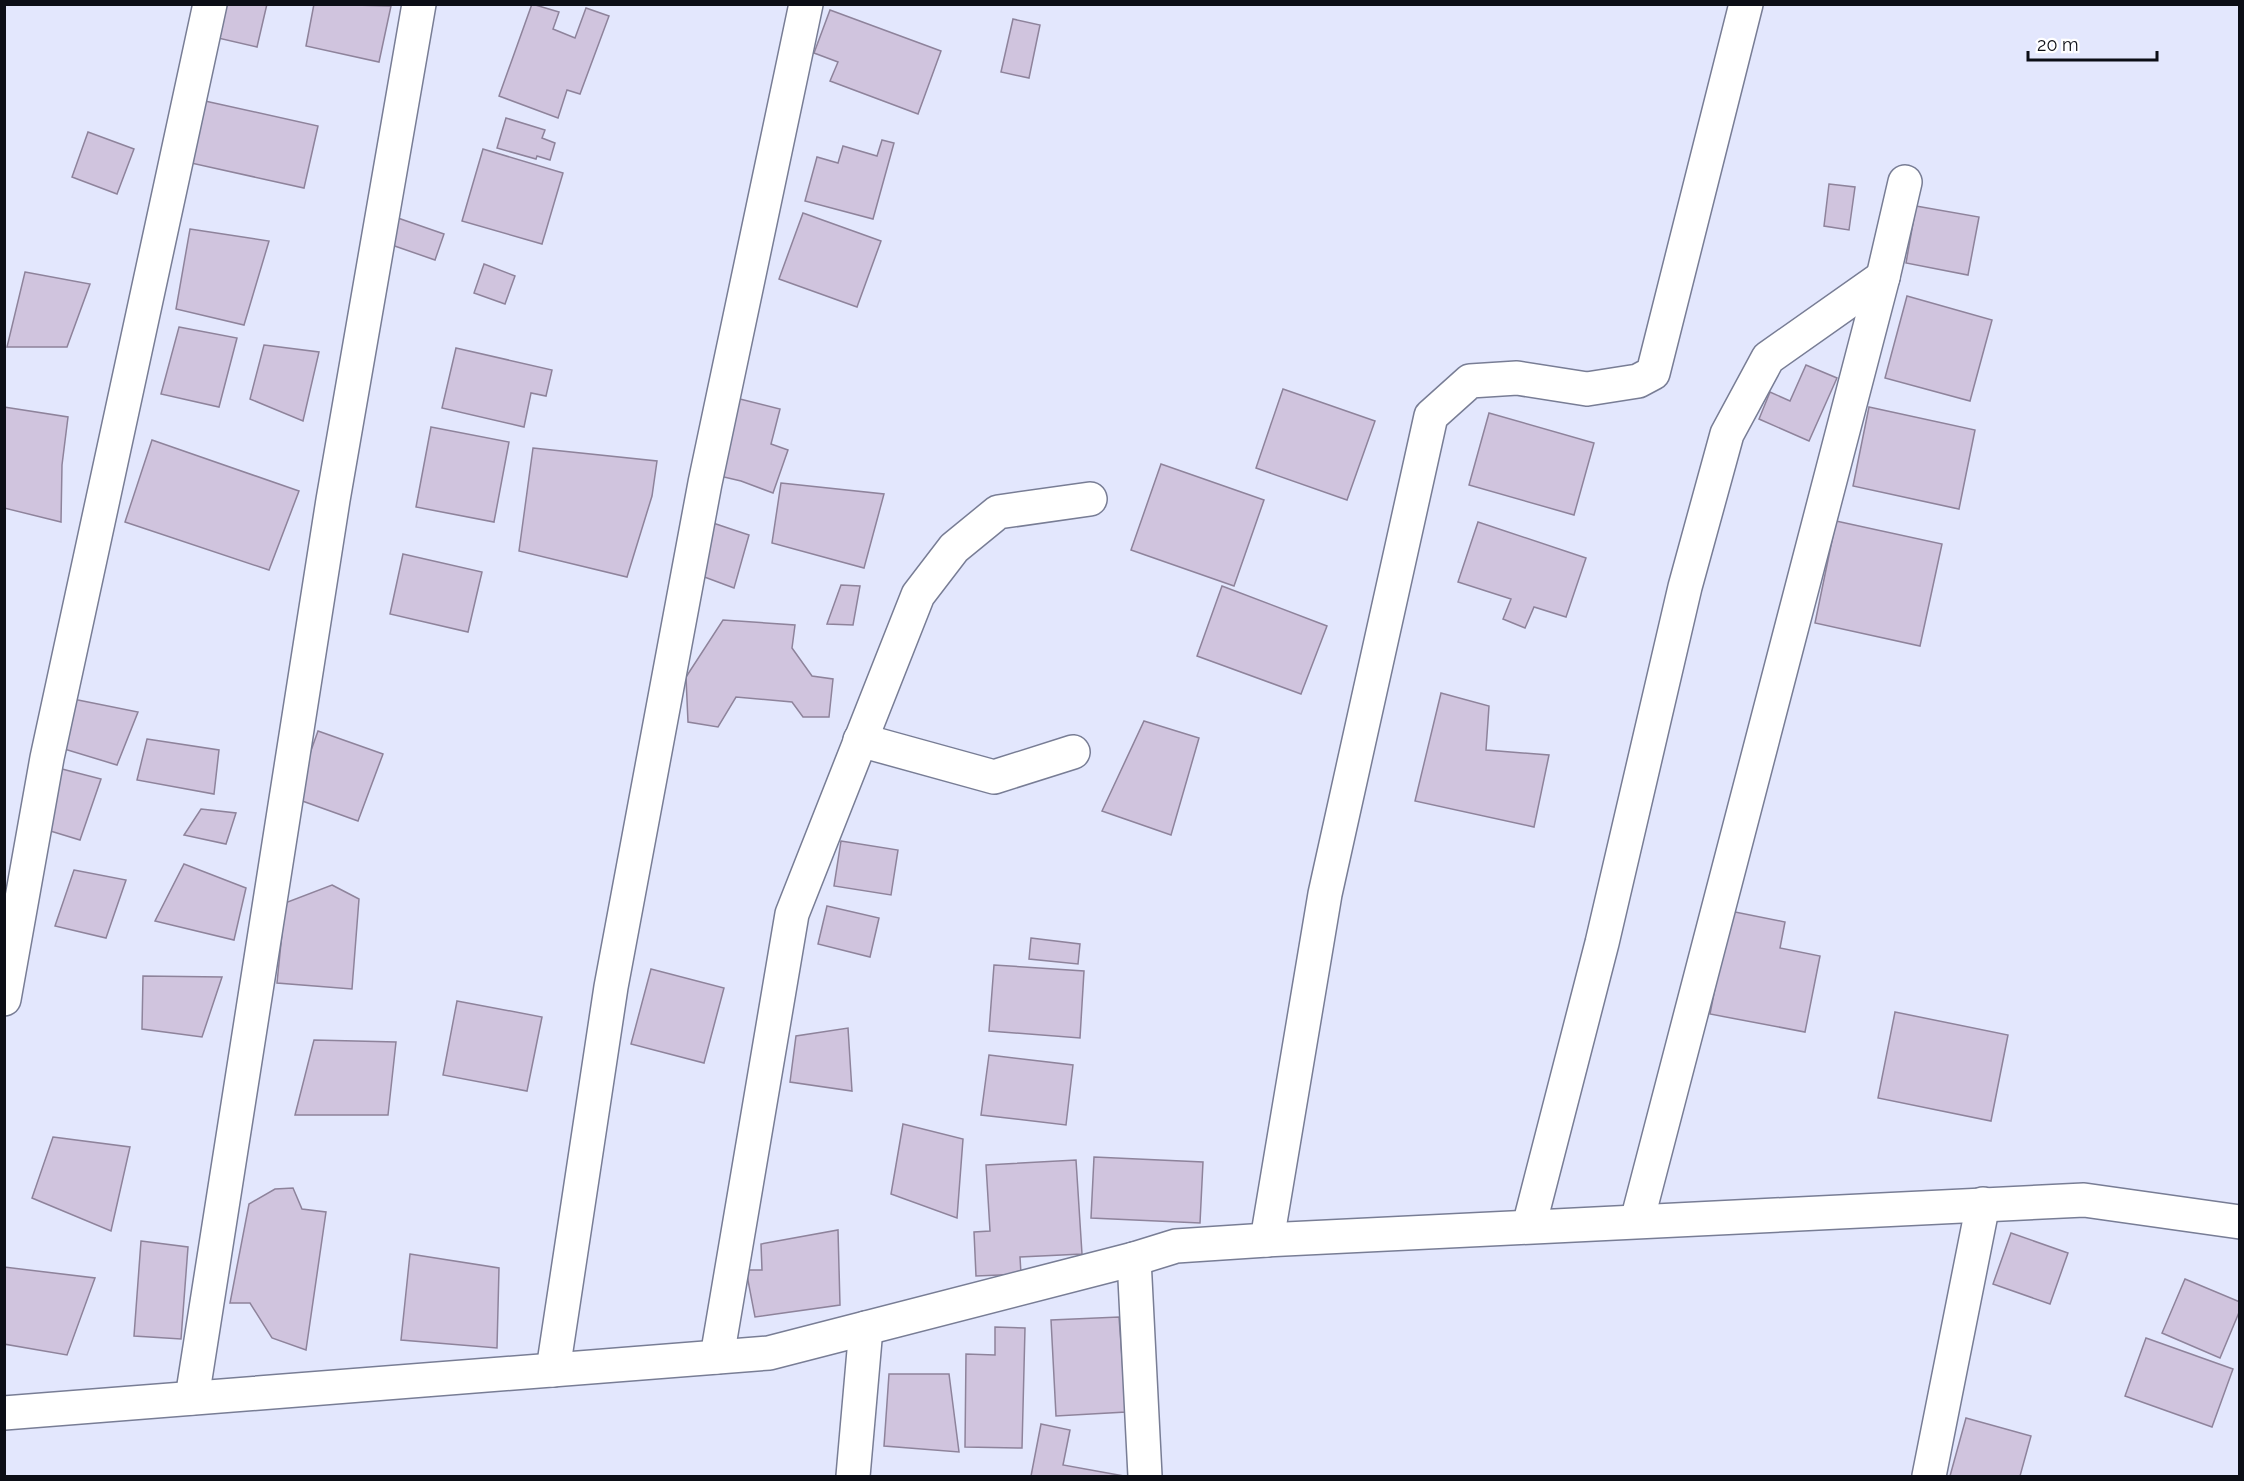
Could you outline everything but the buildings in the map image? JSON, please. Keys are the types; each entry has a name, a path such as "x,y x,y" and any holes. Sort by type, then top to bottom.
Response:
{"street":[{"path":"4,999 47,758 210,4"},
{"path":"192,1398 333,500 419,4"},
{"path":"554,1370 613,975 705,483 806,4"},
{"path":"1267,1240 1325,894 1431,416 1470,381 1517,378 1587,389 1638,381 1653,373 1746,4"},
{"path":"1637,1221 1883,277 1905,182"},
{"path":"1528,1226 1602,943 1685,587 1727,434 1768,358 1883,277"},
{"path":"717,1357 792,914 918,595 954,548 998,512 1090,499"},
{"path":"860,740 994,777 1073,752"},
{"path":"4,1413 769,1353 1134,1259 1176,1246 1528,1226 2084,1200 2240,1222"},
{"path":"1929,1476 1983,1204"},
{"path":"1134,1259 1145,1476"},
{"path":"853,1476 867,1328"}]}
